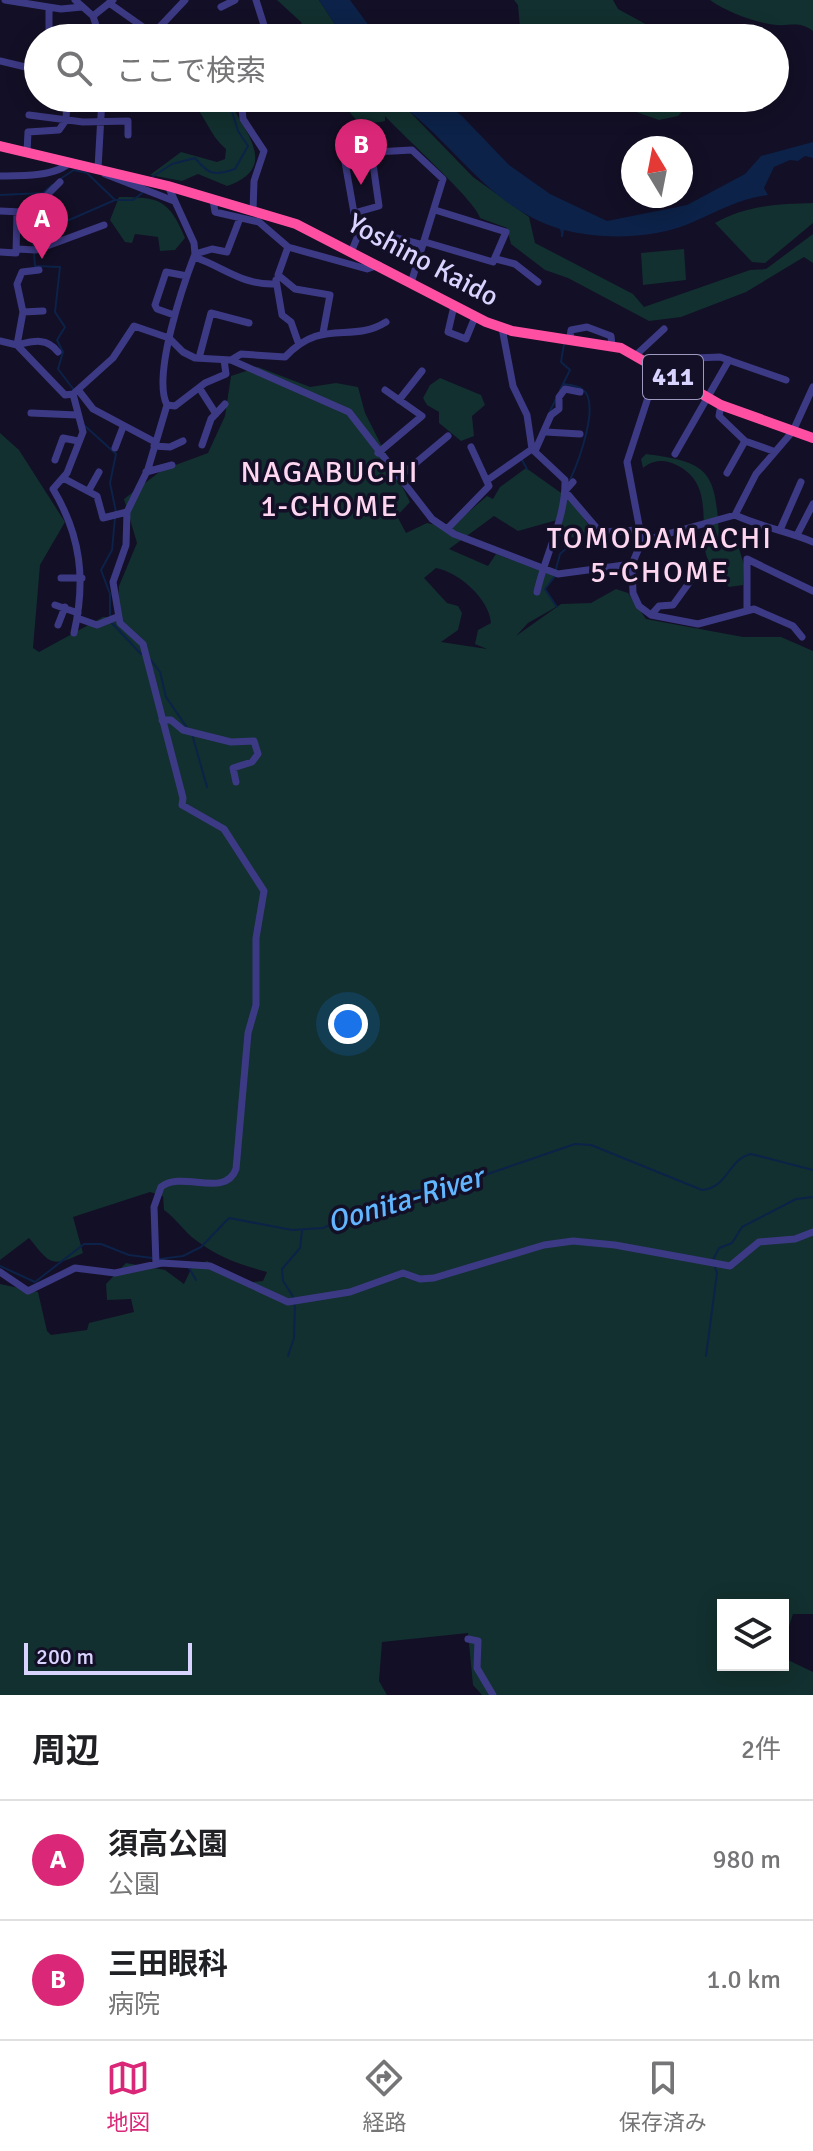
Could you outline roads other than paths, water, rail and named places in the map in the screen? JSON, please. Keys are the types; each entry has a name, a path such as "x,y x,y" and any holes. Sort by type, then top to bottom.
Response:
{"highway":[{"name":"Yoshino Kaido","path":"0,146 100,169 145,186 168,186 296,224 352,250 475,317 502,328 612,346 636,355 721,405 813,438"}],"street":[{"path":"5,0 49,8 82,7"},
{"path":"75,0 93,16 96,24"},
{"path":"162,24 185,0"},
{"path":"221,7 235,0"},
{"path":"256,0 264,24"},
{"path":"93,16 111,2 140,24"},
{"path":"49,8 49,24"},
{"path":"0,61 24,67"},
{"path":"27,152 28,132 59,130 66,120 66,112"},
{"path":"100,112 100,169"},
{"path":"242,112 243,119 264,151 254,181 253,211"},
{"path":"29,115 66,120 128,121 128,135"},
{"path":"354,213 379,206 372,157 375,152 408,148 443,179 411,283"},
{"path":"0,176 53,170 70,162"},
{"path":"345,162 359,228 352,250"},
{"path":"0,211 44,213 47,195 60,182"},
{"path":"145,186 174,201"},
{"path":"156,1261 154,1207 161,1187 179,1179 221,1182 231,1178 236,1169 248,1033 256,1005 256,938 264,891 224,829 182,805 183,798 143,644 117,617 113,582 126,545 127,512 146,472 167,405 163,396 169,338 195,256 194,243 168,186"},
{"path":"213,200 215,212 259,222 288,247 367,269 379,265"},
{"path":"435,210 506,232 496,259"},
{"path":"0,252 16,253 17,213"},
{"path":"195,256 212,249 227,252 240,218"},
{"path":"17,249 34,250 104,225"},
{"path":"359,228 489,261 496,259 515,264 538,282"},
{"path":"288,247 274,284 282,315 291,322 298,342"},
{"path":"195,256 226,268 238,280 252,284 274,284"},
{"path":"39,270 22,272 17,284 23,312 17,345 26,359 65,395 77,392 113,358 134,326 169,338 183,352 199,358 227,360 343,408 361,425 378,453 432,519 447,529 515,560 563,575 632,564"},
{"path":"174,315 157,309 155,305 166,272 187,276"},
{"path":"278,275 295,289 330,295 323,333"},
{"path":"454,306 448,332 466,339 475,317"},
{"path":"23,312 43,311"},
{"path":"199,358 211,313 249,323"},
{"path":"227,360 241,354 285,357 298,342 323,333 365,331 386,322"},
{"path":"502,328 513,386 527,415 534,450 564,477 567,492 600,532 639,530"},
{"path":"636,355 664,329"},
{"path":"0,341 17,345 39,340 53,345 58,352"},
{"path":"695,358 729,360 786,380"},
{"path":"167,405 175,406 226,374 227,360"},
{"path":"675,454 729,360"},
{"path":"658,367 627,462 642,541 632,564 633,593 639,606 651,615 698,624 726,619 747,609 793,626 802,637"},
{"path":"399,400 422,371"},
{"path":"735,515 745,490 773,451 793,431 813,387"},
{"path":"200,389 216,414"},
{"path":"489,479 534,450 546,432 565,389 580,392"},
{"path":"378,453 422,416 385,390"},
{"path":"74,633 82,578 74,533 53,489 63,478 83,432 77,415 77,392"},
{"path":"77,392 93,409 155,444 170,447 183,441"},
{"path":"202,445 216,414 225,404"},
{"path":"721,405 719,416 745,441 773,451"},
{"path":"31,413 77,415"},
{"path":"115,448 123,427"},
{"path":"546,432 580,434"},
{"path":"399,477 448,436"},
{"path":"55,460 63,438 78,441"},
{"path":"727,473 745,441"},
{"path":"447,529 489,486 489,479 471,447"},
{"path":"146,472 172,465"},
{"path":"89,490 99,472"},
{"path":"63,478 97,496 103,518 127,512"},
{"path":"537,592 542,567 552,549 567,492 573,482"},
{"path":"780,530 801,482"},
{"path":"797,535 813,504"},
{"path":"642,541 735,515 763,528 780,530 813,542"},
{"path":"747,609 747,559 813,591"},
{"path":"651,615 659,606 673,605 694,576"},
{"path":"61,578 82,578"},
{"path":"55,605 65,607 97,625 117,617"},
{"path":"58,625 65,607"},
{"path":"162,720 171,720 183,730 231,742 254,741 258,754 252,762 233,768 236,782"},
{"path":"0,1272 28,1291 75,1268 115,1273 156,1261 186,1263 210,1266 288,1302 350,1292 403,1273 429,1279 555,1243 611,1244 730,1266 759,1242 795,1239 813,1232"},
{"path":"468,1639 478,1641 477,1668 493,1695"}],"water":[{"path":"319,0 350,0 368,24 335,24"},
{"path":"410,112 457,112 509,165 550,194 607,221 672,208 693,208 693,202 745,174 761,156 813,142 813,158 805,156 774,167 764,188 768,195 738,202 678,228 646,235 595,235 564,230 562,237 560,229 515,207 479,178"}],"waterway":[{"path":"152,177 172,164 195,158 212,172 235,169 248,146 238,131 232,112"},
{"path":"60,179 74,170 87,173 115,200"},
{"path":"0,195 43,193 52,185"},
{"path":"33,247 34,231 53,227 115,200 133,200 142,193"},
{"path":"562,236 563,230"},
{"path":"34,253 35,266 60,267 55,312 65,327 57,340 63,352 58,369 74,390"},
{"path":"560,390 570,370 561,362 564,344"},
{"path":"564,384 582,389 588,396 590,407 586,434 570,480"},
{"path":"550,411 556,399"},
{"path":"85,426 116,454 110,483 116,512"},
{"path":"522,460 527,469"},
{"path":"110,615 110,594 101,570 112,550 115,518"},
{"path":"556,569 560,554 569,546 570,539 559,535"},
{"path":"555,576 545,589 557,607"},
{"path":"110,621 141,654"},
{"path":"150,659 160,672 166,697 188,729"},
{"path":"192,734 207,787"},
{"name":"Oonita-River","path":"0,1266 35,1282 84,1244 101,1244 129,1255 160,1259 183,1256 201,1247 229,1218 292,1230 323,1228 413,1191 450,1187 575,1144 591,1145 702,1190 718,1184 737,1161 751,1154 813,1170"},
{"path":"713,1260 719,1248 732,1243 742,1227 796,1199 813,1197"},
{"path":"294,1298 283,1281 282,1269 300,1248 302,1231"},
{"path":"706,1356 717,1273 715,1267"},
{"path":"189,1268 196,1280"},
{"path":"288,1356 294,1338 295,1303"}],"place":[{"name":"三田眼科","path":"361,185"},
{"name":"須高公園","path":"42,259"}],"district":[{"name":"NAGABUCHI 1-CHOME","path":"330,489"},
{"name":"TOMODAMACHI 5-CHOME","path":"660,555"}]}
